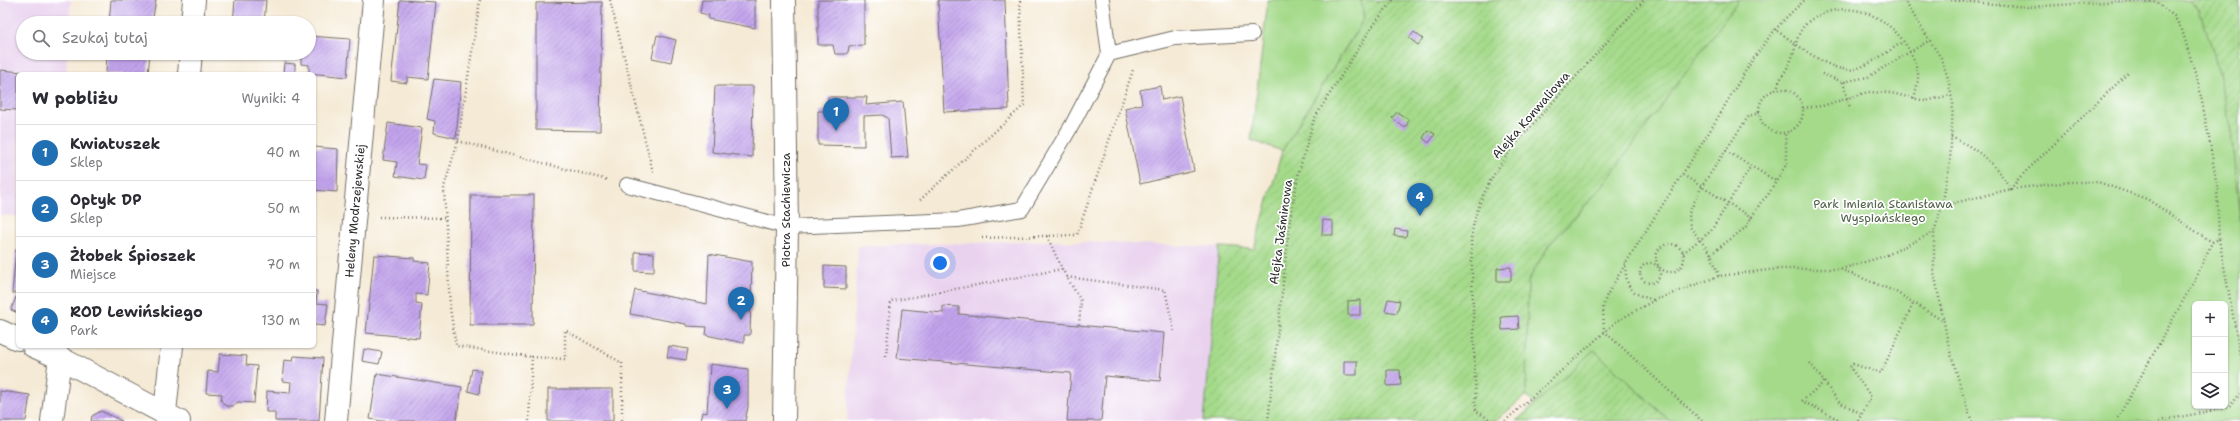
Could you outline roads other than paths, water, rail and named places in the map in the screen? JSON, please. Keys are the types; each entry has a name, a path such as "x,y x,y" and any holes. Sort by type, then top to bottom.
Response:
{"street":[{"path":"193,16 194,0"},
{"name":"Heleny Modrzejewskiej","path":"336,421 374,0"},
{"name":"Piotra Stachiewicza","path":"784,0 786,227 784,421"},
{"path":"189,72 190,60"},
{"path":"0,331 16,338"},
{"path":"38,348 60,358 172,417 172,348"},
{"path":"52,421 60,358"}],"lane":[{"path":"627,185 786,227 958,220 1022,209 1072,125 1109,54 1102,0"},
{"path":"1109,54 1175,38 1252,34"}],"place":[{"name":"Kwiatuszek","path":"836,131"},
{"name":"ROD Lewińskiego","path":"1420,216"},
{"name":"Optyk DP","path":"741,320"},
{"name":"Żłobek Śpioszek","path":"727,409"}],"park label":[{"name":"Park imienia Stanisława Wyspiańskiego","path":"1883,211"}]}
